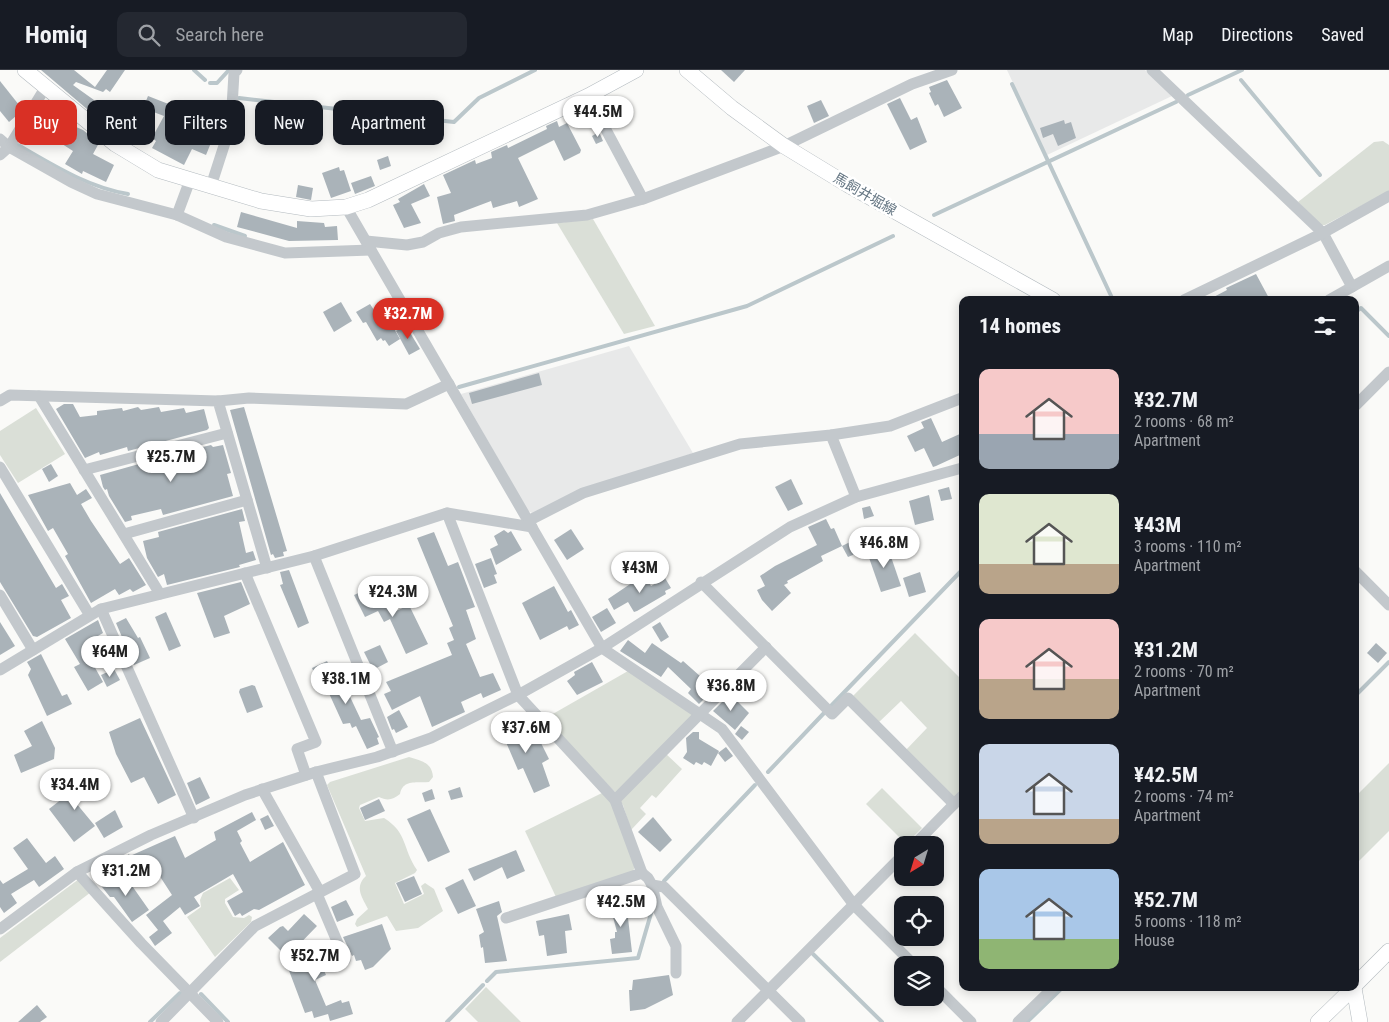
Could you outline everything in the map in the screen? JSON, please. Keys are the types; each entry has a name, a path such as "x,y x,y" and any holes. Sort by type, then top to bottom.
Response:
{"street":[{"path":"25,70 84,121 136,158 158,170 261,202 311,209 346,207 399,186 588,96 636,70"},
{"path":"211,186 231,124 234,73 237,70"},
{"name":"馬飼井堀線","path":"687,70 732,108 784,146 848,185 1046,296"},
{"path":"0,139 9,147 71,182 97,194 177,215 226,237 286,254 368,246 407,246 423,242 439,233 461,228 587,215 643,199 784,146 912,84 952,70"},
{"path":"1152,70 1323,233 1352,287"},
{"path":"0,155 9,147 45,88"},
{"path":"588,96 643,199"},
{"path":"177,215 190,180"},
{"path":"1192,296 1323,233 1389,196"},
{"path":"346,207 602,648 722,728 854,905 905,956"},
{"path":"1336,296 1389,266"},
{"path":"1359,402 1389,372"},
{"path":"0,401 10,395 218,401 249,398 406,404 449,384"},
{"path":"39,396 160,594"},
{"path":"0,670 89,614 101,609 314,556 447,513 530,524 583,493 740,444 831,435 890,426 959,399"},
{"path":"218,401 267,568"},
{"path":"84,470 227,433"},
{"path":"831,435 856,497"},
{"path":"0,467 89,614"},
{"path":"0,928 78,872 151,835 262,789 311,773 393,752 431,738 518,694 602,648 790,526 856,497 959,469"},
{"path":"124,534 247,500"},
{"path":"447,513 518,694 615,800 642,873 652,885 657,907 676,946 676,973"},
{"path":"314,556 393,752"},
{"path":"161,1022 255,926 355,874 311,773 297,749 316,742 245,573"},
{"path":"1359,575 1389,605"},
{"path":"701,582 832,714 848,698 958,800 923,836"},
{"path":"0,595 33,650"},
{"path":"101,609 194,818"},
{"path":"615,800 766,647"},
{"path":"262,789 319,893 345,960"},
{"path":"737,1022 894,864"},
{"path":"78,872 218,1022"},
{"path":"506,918 642,873"},
{"path":"652,885 664,887 800,1022"},
{"path":"1359,982 1389,951"},
{"path":"1018,1022 1050,991"},
{"path":"1318,1022 1350,991"},
{"path":"1355,991 1360,1022"},
{"path":"944,995 971,1022"}],"shaded area":[{"path":"1007,70 1145,70 1172,96 1047,155"},
{"path":"1383,141 1389,145 1389,191 1325,225 1321,225 1298,202 1374,142"},
{"path":"593,219 655,326 624,334 557,223"},
{"path":"629,346 693,453 532,513 528,511 461,394"},
{"path":"36,408 65,454 18,483 0,455 0,431"},
{"path":"915,633 959,677 959,793 953,799 905,751 927,728 901,701 878,723 852,697"},
{"path":"628,671 694,715 618,795 544,719"},
{"path":"665,753 682,769 656,798 652,795 640,808 646,814 631,830 623,805 619,801"},
{"path":"409,757 422,761 431,768 433,777 429,782 407,784 395,798 385,799 379,797 360,805 359,808 365,821 384,818 401,835 417,870 415,873 395,883 404,904 424,894 421,886 425,883 434,889 443,911 418,928 396,931 387,916 357,927 355,924 357,919 368,909 360,892 360,884 366,876 327,785 330,782"},
{"path":"1389,763 1389,831 1359,861 1359,793"},
{"path":"882,788 922,828 914,836 898,836 866,804"},
{"path":"604,792 615,807 635,867 632,873 556,897 525,831"},
{"path":"230,878 239,890 225,899 225,903 233,917 244,918 249,915 252,917 251,922 215,957 187,917 201,907 200,900 203,893"},
{"path":"79,879 91,892 0,962 0,938"},
{"path":"486,987 521,1022 478,1022 465,1009"}],"building":[{"path":"41,70 74,70 95,87 107,70 125,70 110,92 106,89 103,92 76,82 73,85 94,100 87,100 87,109"},
{"path":"721,70 745,70 734,82"},
{"path":"947,80 962,108 944,117 938,104 935,106 929,93 931,92 929,87"},
{"path":"0,81 15,100 15,117 9,122 0,111"},
{"path":"148,96 165,103 165,145 210,145 206,155 192,149 184,165 152,148 156,141 155,132 164,116 155,113 155,100 146,100"},
{"path":"900,98 911,120 917,117 927,142 910,150 887,104"},
{"path":"821,100 829,116 814,123 807,106"},
{"path":"1064,120 1065,124 1071,122 1076,138 1058,146 1053,134 1043,138 1040,128"},
{"path":"557,121 559,127 567,123 581,150 580,153 564,161 554,140 518,158 538,199 519,207 517,201 493,208 491,201 454,215 455,221 443,224 437,197 451,193 443,175 475,160 476,164 492,158 491,152 507,145 508,148 547,129 546,126"},
{"path":"77,127 87,133 87,145 98,145 93,154 114,165 106,182 83,171 82,174 65,164 73,151 64,145 77,145"},
{"path":"599,132 603,141 596,144 592,136"},
{"path":"388,156 391,166 380,170 377,160"},
{"path":"339,167 340,171 344,170 351,191 331,198 322,173"},
{"path":"371,176 375,186 355,194 351,183"},
{"path":"424,184 430,196 411,204 421,223 404,228 393,205 400,202 398,199"},
{"path":"298,185 313,188 311,200 296,197"},
{"path":"241,212 297,228 297,221 324,223 325,227 337,226 338,240 289,241 237,227"},
{"path":"1256,274 1268,296 1216,296 1227,290 1226,288"},
{"path":"341,302 352,321 334,332 323,312"},
{"path":"370,304 374,310 381,306 400,339 389,346 381,338 377,341 366,322 363,323 356,312"},
{"path":"406,326 420,349 409,355 396,331"},
{"path":"539,373 542,385 472,404 469,393"},
{"path":"64,404 73,404 80,417 97,415 97,411 122,408 123,411 138,407 141,410 159,407 161,412 184,408 186,413 204,409 209,428 128,451 127,447 100,455 99,452 85,458 56,409"},
{"path":"244,407 287,551 283,552 284,556 275,558 273,554 271,555 230,410"},
{"path":"931,418 942,442 959,434 959,455 933,467 924,448 915,452 907,436 924,428 921,422"},
{"path":"211,445 213,447 223,445 231,473 227,474 233,496 163,515 161,509 131,516 132,520 125,522 109,496 107,489 105,490 103,487 100,475 146,462 148,468 176,461 174,454"},
{"path":"51,464 58,476 49,482 42,469"},
{"path":"791,479 803,504 788,511 775,487"},
{"path":"70,483 77,495 86,489 92,498 81,504 91,521 120,564 129,558 146,585 133,592 130,589 119,595 115,589 91,603 65,556 68,554 53,528 48,531 28,495"},
{"path":"949,487 952,499 941,501 938,490"},
{"path":"0,493 56,588 62,584 69,596 61,600 71,618 37,637 33,636 0,582"},
{"path":"929,495 934,520 915,525 909,501"},
{"path":"870,506 874,516 864,519 862,508"},
{"path":"242,509 245,521 239,522 246,553 253,551 256,560 239,565 240,567 167,585 164,574 158,577 147,558 143,541 159,537 158,532"},
{"path":"826,519 831,529 834,528 842,546 821,556 823,561 787,581 788,583 784,585 791,593 772,611 762,600 757,590 765,586 760,576 775,566 817,545 808,527"},
{"path":"571,529 584,549 567,560 554,540"},
{"path":"504,530 508,533 511,531 522,550 496,565 490,549 498,545 494,536"},
{"path":"434,532 448,566 458,562 475,607 466,610 476,639 466,644 480,677 493,673 501,690 483,698 481,693 461,702 465,712 432,727 420,696 392,710 384,694 391,691 386,682 452,655 447,643 454,640 449,628 453,626 417,538"},
{"path":"860,537 860,552 848,557 842,546"},
{"path":"887,545 901,586 881,592 867,552"},
{"path":"491,558 497,574 494,575 497,583 484,588 475,564"},
{"path":"289,570 309,623 298,628 280,585 283,584 280,572"},
{"path":"920,572 926,592 909,597 903,578"},
{"path":"645,574 651,586 665,578 671,588 665,591 666,594 637,611 634,612 628,602 614,610 608,599"},
{"path":"241,582 250,604 224,616 230,633 214,638 197,593"},
{"path":"376,585 381,597 386,595 394,612 409,605 428,644 406,654 390,619 384,622 378,611 365,617 354,595"},
{"path":"554,586 568,612 571,610 579,625 569,630 567,626 540,640 522,603"},
{"path":"607,608 616,623 601,632 592,617"},
{"path":"166,612 181,646 169,651 155,617"},
{"path":"126,618 138,638 140,637 150,658 134,665 116,623"},
{"path":"98,620 103,633 91,640 97,649 88,655 103,682 88,691 74,667 80,664 65,639"},
{"path":"0,622 15,646 0,655"},
{"path":"660,622 669,637 661,642 652,627"},
{"path":"628,640 645,653 652,643 681,663 683,661 709,684 716,676 722,681 699,704 688,693 691,689 668,667 661,677 620,651"},
{"path":"1376,643 1387,653 1378,663 1367,653"},
{"path":"380,645 388,662 373,670 364,652"},
{"path":"41,654 62,696 67,694 72,704 47,716 28,675 31,669 27,662"},
{"path":"327,661 339,687 344,684 361,720 370,718 379,737 377,738 379,744 367,749 356,726 352,728 350,723 343,724 327,689 324,691 320,686 312,668"},
{"path":"592,662 603,682 577,695 567,681 575,675 574,672"},
{"path":"114,669 120,680 107,687 101,675"},
{"path":"252,685 255,686 263,707 247,713 239,692 240,689"},
{"path":"730,694 749,713 735,730 713,711"},
{"path":"399,710 408,727 396,733 394,729 392,730 387,717"},
{"path":"511,713 528,743 537,740 539,744 541,743 549,759 542,763 550,786 534,793 523,768 518,770 499,726 502,724 500,719"},
{"path":"140,718 176,795 158,804 144,777 131,783 116,754 109,732"},
{"path":"42,721 55,748 54,759 21,773 14,755 32,746 24,731"},
{"path":"741,726 749,732 742,740 735,734"},
{"path":"693,732 699,732 699,739 719,751 711,766 704,762 702,765 696,762 694,765 683,758 687,752 686,738"},
{"path":"726,747 733,756 725,762 718,753"},
{"path":"90,777 98,788 76,803 95,826 74,842 49,809"},
{"path":"200,777 210,798 196,805 187,783"},
{"path":"460,787 463,797 451,800 448,791"},
{"path":"432,789 435,799 425,802 422,793"},
{"path":"379,799 385,811 365,820 360,808"},
{"path":"430,809 450,852 428,862 407,819"},
{"path":"115,810 123,827 104,838 95,823"},
{"path":"252,812 256,820 237,831 242,841 240,843 250,862 283,842 305,885 259,910 254,909 242,916 240,913 235,916 227,901 243,892 233,874 194,897 200,906 185,915 180,907 163,921 172,933 155,946 149,937 158,930 146,915 172,895 148,858 120,874 114,864 129,854 130,856 175,836 185,858 216,840 214,832"},
{"path":"268,815 274,826 265,830 260,819"},
{"path":"653,817 672,840 660,852 638,832"},
{"path":"27,838 46,863 55,856 64,869 39,887 34,880 11,894 17,903 4,913 0,907 0,880 3,884 28,869 13,848"},
{"path":"516,850 525,871 507,879 502,867 474,881 468,869"},
{"path":"123,873 149,910 132,922 114,897 110,897 102,887"},
{"path":"414,876 422,894 405,902 396,883"},
{"path":"463,879 476,906 458,914 445,888"},
{"path":"623,898 628,918 632,952 612,954 610,939 615,938 615,932 617,932 609,902"},
{"path":"346,900 354,915 337,922 331,907"},
{"path":"499,901 502,912 497,916 507,961 485,963 479,935 484,932 476,909"},
{"path":"304,914 317,926 287,957 268,938 280,927 283,926 288,931"},
{"path":"569,914 572,930 565,931 567,953 547,956 544,935 539,936 536,921"},
{"path":"382,924 391,949 373,967 365,970 361,960 356,961 354,955 352,956 343,937"},
{"path":"329,943 337,961 322,966 326,975 315,980 326,1006 341,1000 342,1003 349,1001 353,1014 330,1021 328,1014 314,1018 312,1011 305,1013 285,960 288,956"},
{"path":"669,975 673,995 645,1009 630,1011 629,990 632,990 633,980"},
{"path":"37,1005 47,1017 40,1022 18,1022"}],"waterway":[{"path":"194,70 205,80"},
{"path":"210,83 217,83 229,70"},
{"path":"239,98 454,122 479,98 535,70"},
{"path":"1188,95 1242,70"},
{"path":"1241,80 1320,175"},
{"path":"1012,84 1111,296"},
{"path":"934,215 1176,102"},
{"path":"18,145 84,181 128,194"},
{"path":"214,225 245,236"},
{"path":"459,387 747,306 893,236"},
{"path":"1359,309 1361,308 1389,336"},
{"path":"830,707 959,573"},
{"path":"1359,692 1389,662"},
{"path":"768,772 825,712"},
{"path":"664,881 755,785"},
{"path":"487,981 496,972 638,958 652,910"},
{"path":"813,954 882,1022"},
{"path":"447,1022 483,985"},
{"path":"1027,1022 1059,991"},
{"path":"150,1022 180,993"},
{"path":"201,994 228,1022"}]}
